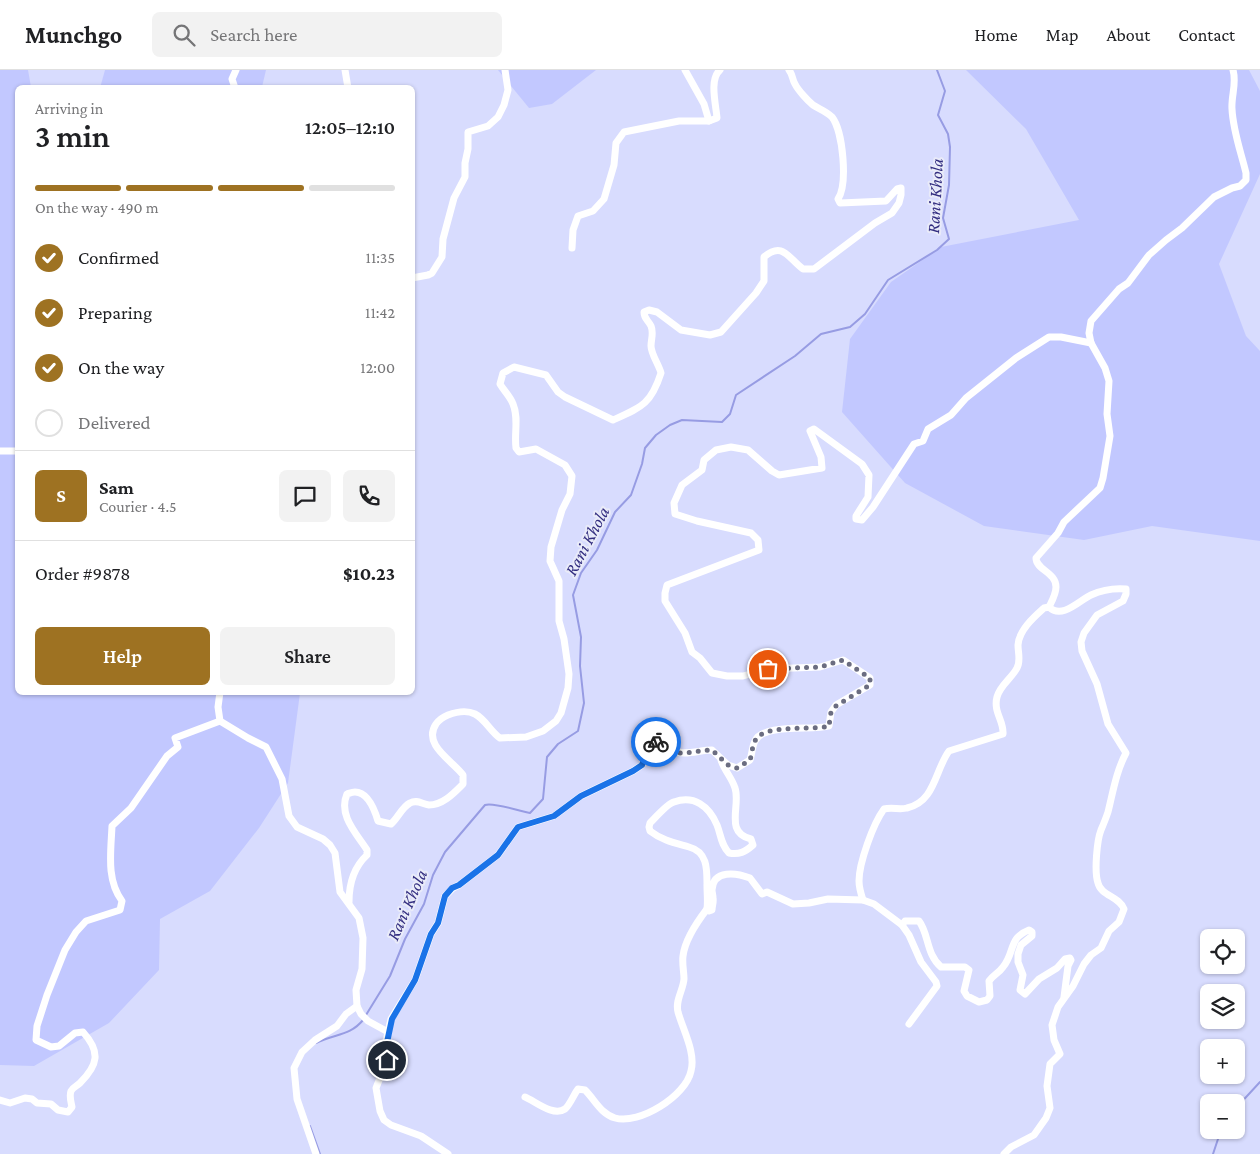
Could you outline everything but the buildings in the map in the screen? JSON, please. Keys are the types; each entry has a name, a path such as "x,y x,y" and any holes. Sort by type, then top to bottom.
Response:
{"street":[{"path":"233,85 232,79 236,70"},
{"path":"345,70 348,85"},
{"path":"415,277 432,273 442,257 443,240 454,198 465,177 464,163 468,149 468,132 488,126 498,117 508,90 505,70"},
{"path":"685,70 704,104 709,121"},
{"path":"572,248 573,230 578,216 594,211 604,199 614,165 616,143 624,132 679,121 709,121 717,118 714,86 717,73 720,70"},
{"path":"350,902 349,891 353,878 358,864 367,855 367,850 352,829 346,815 343,804 347,794 356,792 363,794 372,805 378,821 392,824 407,804 414,801 428,805 443,801 463,784 463,775 435,745 432,735 438,721 448,715 466,711 476,714 500,738 538,734 556,721 561,713 568,688 569,674 564,639 559,621 560,587 550,561 551,547 562,510 570,494 572,476 565,466 546,453 536,449 519,452 516,448 514,405 500,384 503,373 514,367 546,374 558,392 565,397 613,420 648,401 655,392 662,373 652,352 653,338 650,326 644,318 644,312 649,310 657,312 681,330 710,334 722,332 764,281 764,257 769,252 782,250 803,269 814,269 875,223 892,213 899,203 900,188 886,201 840,203 838,199 844,182 844,166 837,126 825,111 813,105 803,94 795,84 789,70"},
{"path":"1050,607 1055,593 1055,580 1047,571 1039,566 1036,558 1058,533 1064,522 1100,488 1109,445 1110,424 1107,414 1108,375 1091,343 1089,333 1092,321 1119,289 1128,283 1149,255 1182,228 1214,197 1240,186 1246,180 1246,173 1235,132 1232,106 1234,89 1233,70"},
{"path":"448,1154 421,1136 384,1120 380,1111 376,1088 387,1060 386,1047 392,1019 415,980 431,934 438,923 445,896 452,888 459,885 498,855 518,827 554,816 581,796 642,765 645,756 644,744 650,741 658,742 673,751 679,752 712,750 728,765 737,768 750,760 755,741 760,735 773,731 829,726 831,712 836,706 870,685 870,678 843,660 820,667 768,669 743,676 727,676 712,673 700,658 692,652 685,633 665,601 667,585 759,550 758,540 751,533 675,514 674,503 682,485 702,470 704,460 716,450 731,446 748,450 779,475 822,468 821,457 810,431 814,429 862,464 870,475 868,497 856,516 856,519 862,520 873,507 914,444 923,441 928,429 951,415 966,398 1016,358 1049,337 1061,337 1091,343"},
{"path":"0,451 15,451"},
{"path":"863,900 859,881 861,865 872,831 884,809 907,808 919,804 933,787 949,751 1003,734 1004,728 996,714 997,698 1003,686 1017,669 1019,663 1018,646 1029,623 1044,608 1050,607 1056,612 1061,611 1093,594 1108,589 1126,589 1123,601 1097,615 1084,633 1081,642 1082,651 1097,684 1108,724 1124,747 1126,754 1118,773 1107,817 1099,839 1097,872 1097,882 1100,888 1119,901 1124,909 1123,914 1114,928 1109,931 1101,948 1091,955 1084,964 1074,986 1058,1007 1052,1025 1054,1040 1060,1054 1050,1064 1047,1086 1050,1108 1046,1118 1034,1135 1011,1147 1004,1154"},
{"path":"220,695 218,707 220,721"},
{"path":"220,721 266,747 282,779 289,816 297,827 324,839 335,854 340,892 350,902 359,918 363,938 362,969 356,990 357,1006 368,1022 388,1032"},
{"path":"0,1100 10,1103 25,1098 32,1099 37,1103 52,1104 58,1110 68,1112 72,1107 70,1095 72,1089 94,1066 96,1057 91,1041 83,1032 75,1033 59,1046 51,1047 36,1040 37,1026 65,950 76,932 86,921 120,910 122,901 115,892 112,877 112,826 131,808 167,756 178,747 175,738 220,721"},
{"path":"525,1097 547,1109 560,1110 567,1108 578,1088 586,1090 598,1106 608,1115 626,1120 662,1105 681,1091 691,1072 692,1061 677,1010 684,980 683,955 688,939 707,909 707,869 700,854 691,847 674,844 656,836 650,831 649,827 654,818 672,802 690,800 700,802 710,811 723,844 729,853 736,854 745,851 753,845 751,839 744,838 736,827 735,786 724,769 721,759"},
{"path":"707,909 709,911 712,910 714,898 712,889 716,880 720,875 730,873 750,878 762,894 767,892 793,904 828,899 863,900 874,904 902,925 909,935 921,962 936,982 937,986 909,1024"},
{"path":"902,925 909,920 919,921 923,927 931,952 941,967 964,967 969,970 964,991 967,996 980,1002 987,1000 990,996 989,981 1009,960 1010,951 1020,934 1029,930 1032,932 1032,936 1021,945 1018,954 1018,962 1023,975 1020,990 1025,994 1039,979 1070,958 1064,998"},
{"path":"316,1154 297,1099 294,1068 302,1052 315,1040 337,1026 346,1014 357,1006"}],"shaded area":[{"path":"0,70 28,70 31,85 15,85 15,695 300,695 288,783 259,828 210,891 160,919 159,970 109,1023 34,1066 0,1065"},
{"path":"105,70 266,70 262,85 101,85"},
{"path":"498,70 596,70 552,104 529,108"},
{"path":"966,70 1249,70 1260,91 1260,174 1219,264 1246,336 1260,351 1260,541 1152,526 1084,540 984,526 905,483 842,412 850,339 891,282 941,247 1079,220 1026,129"}],"waterway":[{"name":"Rani Khola","path":"366,1015 390,976 405,939 424,904 433,875 445,852 485,805 489,804 530,813 543,799 547,757 558,744 578,731 584,703 580,666 581,637 573,595 581,573 597,550 615,512 631,495 642,464 645,448 656,435 670,425 682,420 722,422 730,414 736,395 795,356 821,334 850,327 865,314 888,280 937,250 949,239 943,218 949,185 950,147 948,134 938,115 945,91 937,70"},
{"name":"Rani Khola","path":"316,1043 347,1032 364,1019"},
{"path":"1245,1098 1260,1082"},
{"name":"Rani Khola","path":"310,1126 320,1154"},
{"path":"1213,1154 1218,1139"}],"way so far":[{"path":"656,742 679,752 712,750 728,765 737,768 750,760 755,741 760,735 773,731 829,726 831,712 836,706 870,685 870,678 843,660 820,667 768,669"}],"route":[{"path":"387,1060 386,1047 392,1019 415,980 431,934 438,923 445,896 452,888 484,868 498,855 518,827 554,816 581,796 633,771 642,765 645,756 644,744 650,741 656,742"}]}
